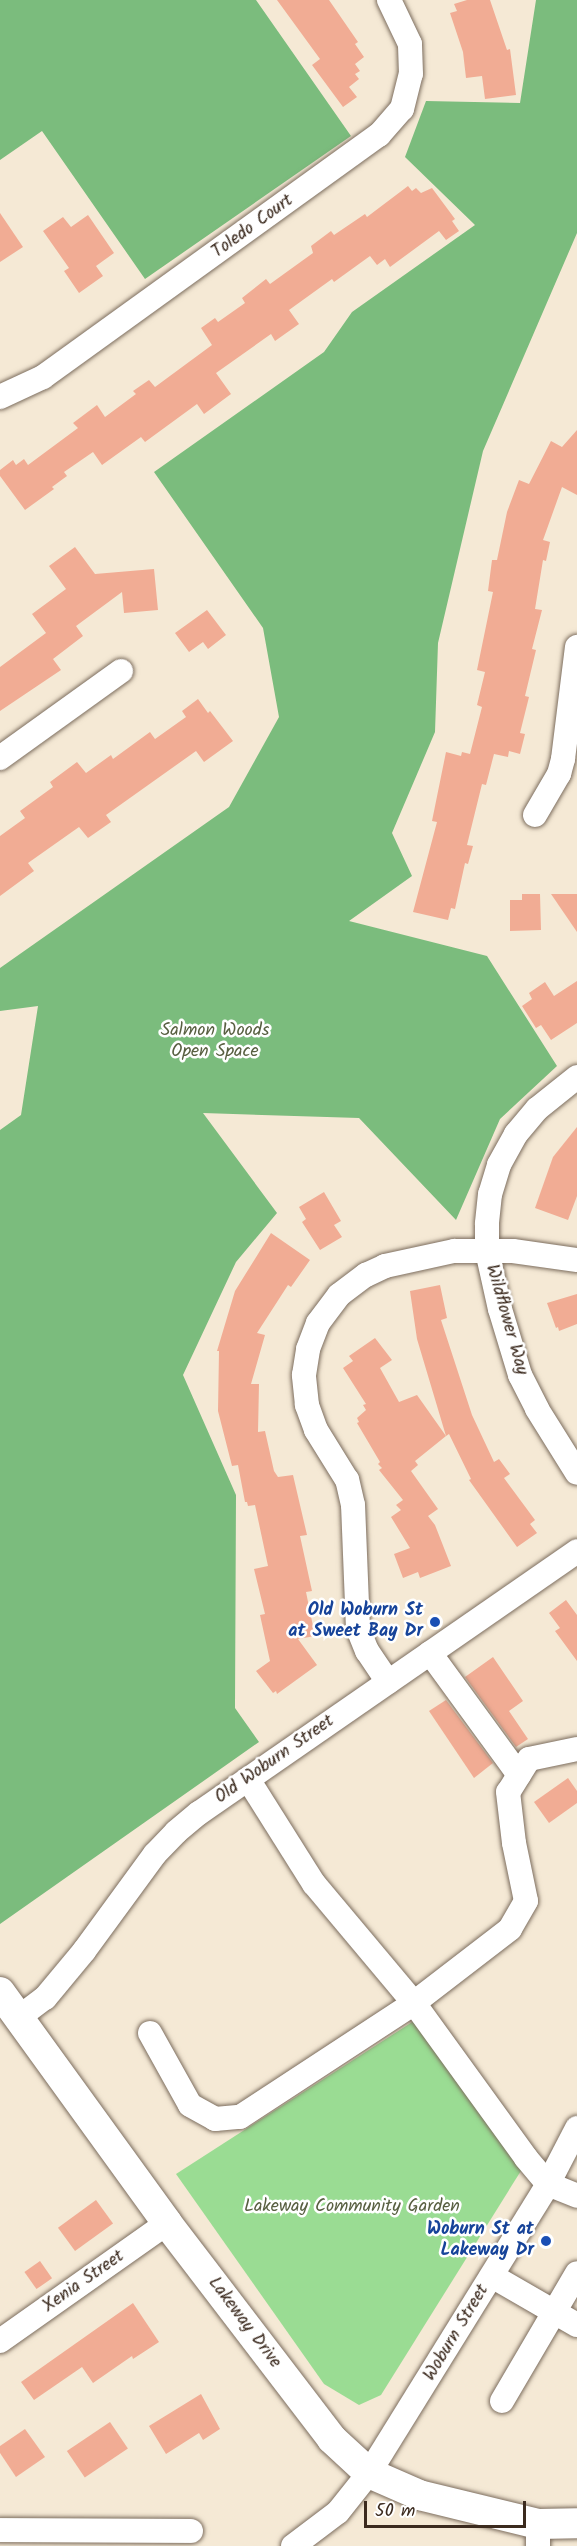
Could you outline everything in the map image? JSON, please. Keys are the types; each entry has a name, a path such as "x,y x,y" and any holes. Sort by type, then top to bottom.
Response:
{"main road":[{"name":"Lakeway Drive","path":"0,1992 167,2223 332,2439 369,2473 419,2494 538,2535 577,2523"}],"street":[{"name":"Toledo Court","path":"0,397 43,377 380,135 402,109 411,74 410,44 389,0"},
{"path":"535,815 559,774 563,759 577,646"},
{"path":"0,758 120,671"},
{"name":"Wildflower Way","path":"577,1077 537,1109 516,1134 499,1165 490,1194 487,1251 500,1309 520,1375 537,1409 577,1473"},
{"path":"388,1682 367,1651 358,1629 353,1505 347,1480 316,1430 308,1405 304,1375 308,1349 318,1323 339,1295 366,1275 385,1266 454,1251 537,1253 577,1260"},
{"name":"Old Woburn Street","path":"18,2018 51,1990 84,1951 162,1847 199,1814 577,1551"},
{"path":"430,1653 519,1775"},
{"path":"150,2033 190,2105 215,2119 240,2117 414,2003 510,1929 526,1901 514,1843 508,1792 529,1759 577,1749"},
{"path":"248,1779 314,1884 414,2003 526,2158 548,2184 577,2196"},
{"name":"Woburn Street","path":"292,2546 338,2512 369,2473 548,2184 577,2128"},
{"name":"Xenia Street","path":"0,2341 167,2223"},
{"path":"502,2401 577,2273"},
{"path":"492,2276 577,2325"},
{"path":"0,2530 191,2531"}],"green space":[{"path":"0,0 256,0 351,136 145,279 42,131 0,160"},
{"name":"Salmon Woods Open Space","path":"536,0 577,0 577,233 483,451 438,643 435,732 392,833 412,876 349,921 487,956 557,1066 500,1119 456,1220 359,1118 203,1113 277,1213 236,1262 183,1375 236,1495 235,1708 259,1742 0,1924 0,1130 21,1115 38,1006 0,1011 0,968 229,807 279,717 263,628 154,472 324,352 352,312 475,225 405,157 426,101 520,103"},
{"name":"Lakeway Community Garden","path":"420,2017 524,2166 381,2395 359,2405 324,2384 176,2174"}],"building":[{"path":"277,0 329,0 358,42 355,44 364,57 355,64 360,71 355,74 359,79 349,87 357,97 343,107 312,65 320,59"},
{"path":"467,0 490,0 507,50 510,49 516,95 485,99 482,76 466,78 463,52 450,13 457,11 454,4"},
{"path":"408,186 412,191 416,188 421,193 432,188 455,219 452,221 459,231 446,240 439,231 390,267 385,259 377,265 370,256 334,282 332,279 289,310 299,324 275,341 271,334 216,373 231,394 204,414 197,404 145,442 141,437 102,465 93,452 64,472 67,476 52,487 54,489 25,510 0,476 0,470 13,460 16,465 24,459 28,465 78,428 73,423 97,405 105,417 136,394 133,391 149,380 155,387 212,345 201,328 215,318 218,322 245,303 242,298 266,279 270,284 313,253 311,246 331,231 334,235 365,214 367,217"},
{"path":"0,213 23,247 0,262"},
{"path":"88,215 114,253 96,266 103,276 79,293 64,271 69,268 43,231 63,217 71,227"},
{"path":"577,430 577,495 562,487 543,540 550,542 546,561 543,560 535,609 542,610 532,649 536,650 525,696 529,697 520,733 525,734 520,754 509,751 508,757 494,754 486,785 482,784 467,845 473,846 468,864 465,863 455,909 451,908 448,920 413,912 437,822 432,821 446,752 461,756 462,752 470,754 482,707 477,705 485,672 477,670 493,592 488,591 492,560 497,560 507,512 519,480 529,484 551,441 562,447"},
{"path":"75,547 95,574 154,569 158,610 124,613 122,592 76,626 83,636 53,659 61,670 0,711 0,667 46,633 32,614 66,589 49,566"},
{"path":"207,610 226,635 208,649 203,642 189,652 175,633"},
{"path":"198,699 233,741 204,762 196,751 106,815 111,822 88,838 79,827 28,863 34,871 0,896 0,836 25,818 20,811 53,787 50,782 77,762 86,773 111,755 113,759 150,732 155,739 186,717 182,711"},
{"path":"522,894 540,894 541,930 510,931 510,900 522,900"},
{"path":"551,894 577,894 577,932"},
{"path":"577,981 577,1023 551,1040 541,1025 536,1028 522,1006 532,999 529,993 545,982 554,996"},
{"path":"577,1127 577,1196 568,1220 535,1208 553,1157"},
{"path":"324,1192 341,1221 334,1225 342,1237 320,1250 302,1222 306,1219 299,1207"},
{"path":"271,1233 310,1260 291,1287 288,1285 257,1333 265,1335 251,1384 259,1384 258,1432 265,1431 274,1471 278,1477 293,1475 307,1535 300,1536 312,1591 306,1592 315,1636 298,1639 317,1665 277,1694 276,1691 273,1693 256,1671 270,1661 260,1615 265,1614 254,1569 268,1566 255,1505 248,1506 245,1502 238,1465 232,1466 218,1411 219,1351 217,1351 235,1291"},
{"path":"440,1285 447,1318 441,1320 472,1415 494,1462 499,1459 510,1474 504,1478 535,1520 530,1524 537,1533 517,1547 469,1480 471,1479 449,1434 446,1436 417,1339 410,1291"},
{"path":"577,1294 577,1324 559,1331 547,1303"},
{"path":"375,1338 392,1360 380,1368 399,1402 417,1395 446,1436 415,1461 418,1465 411,1471 438,1509 428,1516 435,1525 451,1566 420,1578 418,1572 403,1578 394,1554 410,1548 391,1517 401,1510 396,1505 403,1500 379,1470 382,1468 378,1464 380,1462 357,1423 359,1422 357,1418 366,1410 363,1405 366,1404 343,1368 353,1361 349,1356"},
{"path":"566,1600 577,1615 577,1661 555,1631 560,1628 549,1613"},
{"path":"493,1657 523,1701 509,1711 528,1739 516,1747 465,1677"},
{"path":"446,1700 493,1763 474,1778 429,1711"},
{"path":"568,1778 577,1791 577,1803 549,1823 534,1802"},
{"path":"96,2200 113,2223 75,2251 58,2228"},
{"path":"40,2261 52,2278 36,2289 24,2272"},
{"path":"133,2303 159,2342 133,2359 132,2356 93,2383 82,2367 34,2400 21,2382"},
{"path":"201,2394 220,2429 203,2440 199,2433 166,2454 149,2426"},
{"path":"110,2422 128,2449 85,2478 67,2451"},
{"path":"25,2429 45,2457 16,2477 0,2453 0,2446"}],"place":[{"name":"Old Woburn St at Sweet Bay Dr","path":"435,1622"},
{"name":"Woburn St at Lakeway Dr","path":"546,2241"}]}
